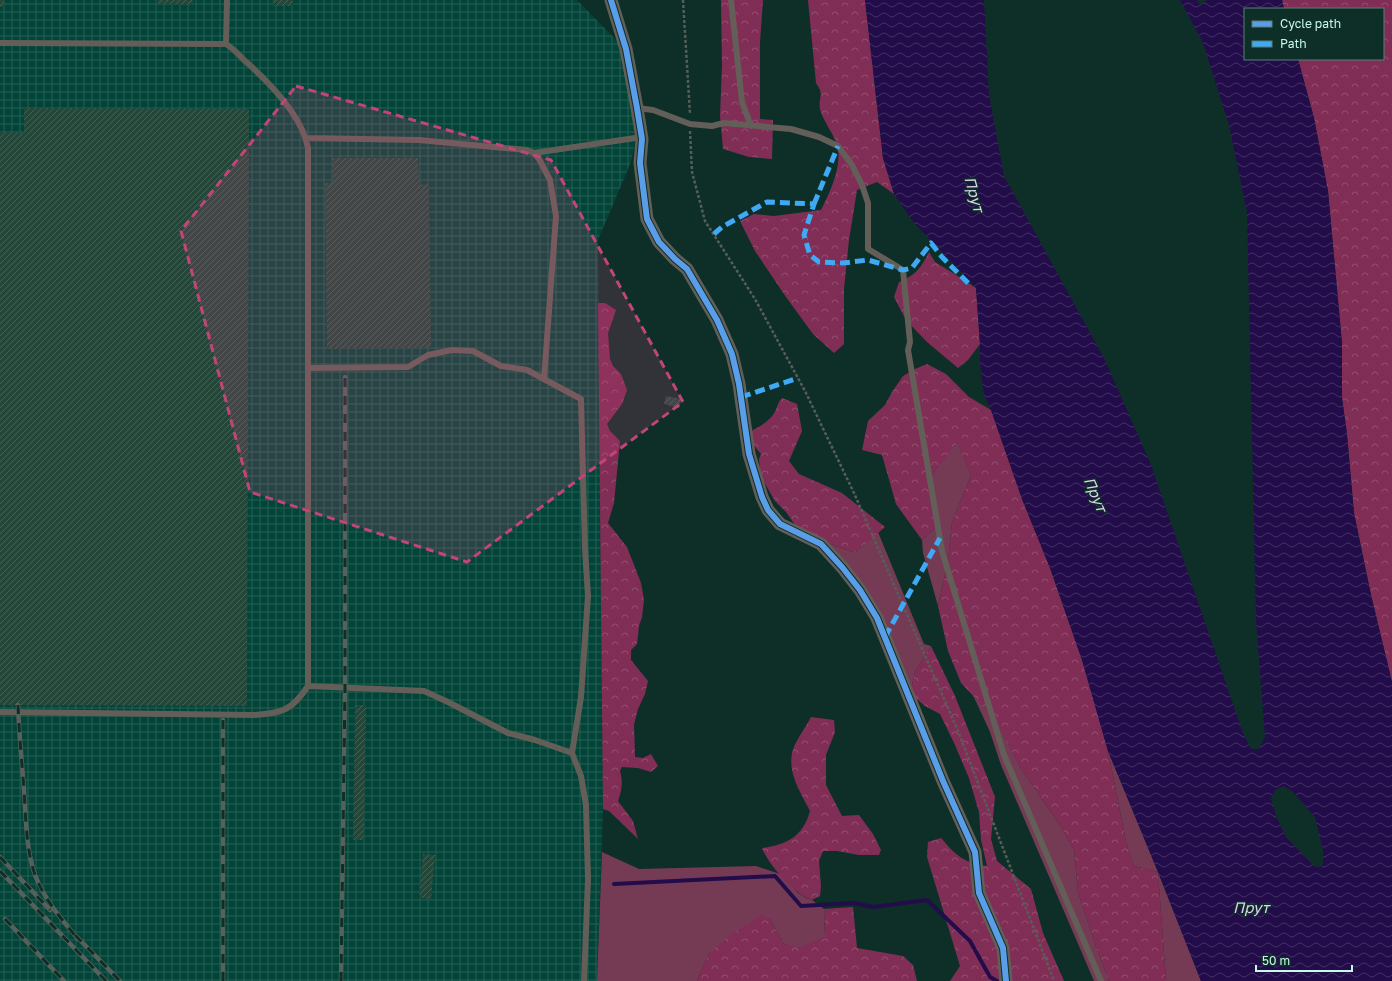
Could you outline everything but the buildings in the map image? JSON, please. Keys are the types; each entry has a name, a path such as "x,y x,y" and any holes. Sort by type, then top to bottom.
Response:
{"street":[{"path":"611,0 626,49 642,136 640,163 647,219 659,242 688,269 717,320 732,354 739,384 749,454 762,497 768,510 780,524 820,544 842,567 860,590 877,618 943,781 975,852 979,893 1003,948 1006,981"}],"lane":[{"path":"226,44 227,0"},
{"path":"732,0 742,102 751,126"},
{"path":"0,42 226,44 234,49 242,59 257,71 291,110 306,138 308,148 308,686 298,701 287,709 274,714 0,712"},
{"path":"637,108 653,110 690,124 712,126 724,123 791,129 819,137 838,146 852,165 862,185 868,203 868,249 903,270 910,342 908,350 942,551 1004,755 1101,981"},
{"path":"534,153 642,136"},
{"path":"306,138 419,140 527,150 534,153 539,159 550,180 556,216 544,379"},
{"path":"308,368 408,367 428,355 452,350 472,351 500,366 527,370 581,399 585,549 588,596 581,697 572,753 581,776 586,806 588,879 584,981"},
{"path":"308,686 424,691 508,733 535,740 572,753"}],"path":[{"path":"683,0 692,172 705,221 755,299 805,391 854,493 958,731 1054,981"}],"highlighted area":[{"path":"296,86 551,160 683,402 467,562 250,492 181,231"}],"shaded area":[{"path":"0,0 577,0 626,50 635,142 631,162 598,240 603,809 597,981 0,981"},
{"path":"957,442 971,475 952,522 948,561 938,606 923,553 922,540 939,525 931,476"},
{"path":"878,532 924,644 931,646 915,672 912,685 909,688 828,543 855,553"},
{"path":"973,695 995,718 1020,767 1060,825 1074,850 1078,892 1109,981 1094,981 1001,765 990,732"},
{"path":"1108,751 1158,872 1134,866 1127,846"},
{"path":"602,852 639,869 756,866 780,874 797,892 812,900 824,909 825,937 799,948 784,944 770,919 709,953 697,981 597,981"},
{"path":"1158,872 1201,981 1166,981"}],"green space":[{"path":"721,0 763,0 760,42 760,119 773,120 772,159 749,157 723,149 720,116 722,66"},
{"path":"808,0 865,0 883,158 894,194 877,182 857,190 849,240 844,289 844,344 834,353 813,334 786,297 755,251 740,221 754,214 774,216 821,210 835,178 838,161 837,145 820,109 821,93 816,83"},
{"path":"1282,0 1392,0 1392,682 1371,595 1354,513 1347,434 1342,398 1342,343 1328,191 1314,118 1298,60 1384,60 1384,8 1284,8"},
{"path":"929,252 935,262 976,288 980,344 968,360 958,368 927,342 906,320 894,297 899,282 914,274"},
{"path":"598,303 605,303 616,310 608,333 610,359 613,366 621,374 627,390 622,404 607,424 610,431 620,441 614,503 608,523 627,547 641,583 644,600 637,644 631,650 631,660 648,681 634,725 635,757 643,758 651,754 658,766 651,772 638,768 622,767 620,771 622,786 618,801 633,821 638,839 609,811 603,809"},
{"path":"927,364 946,374 969,397 991,410 1022,499 1050,568 1082,660 1108,751 1127,846 1134,866 1158,872 1166,981 1109,981 1078,892 1074,850 1060,825 1020,767 995,719 961,683 948,651 938,606 948,561 952,522 971,475 957,443 931,476 939,525 922,540 896,504 882,455 862,450 868,421 885,405 903,376"},
{"path":"782,398 797,404 802,431 789,461 799,474 842,493 885,527 855,553 828,543 798,529 786,512 775,501 764,482 760,471 759,459 761,454 750,441 749,432 771,418"},
{"path":"931,646 955,696 995,797 991,839 997,861 1031,889 1043,933 1064,981 950,981 960,966 927,857 928,842 941,838 956,854 972,863 987,866 981,840 979,812 969,778 955,745 940,714 925,706 913,696 909,688 912,685 915,672"},
{"path":"811,717 834,720 835,732 826,755 826,785 842,816 859,815 873,834 881,850 879,855 859,855 837,851 823,851 819,861 821,886 820,896 812,900 805,897 790,886 770,862 762,848 779,845 786,842 798,833 807,820 810,811 798,788 792,772 791,764 794,747"},
{"path":"853,907 857,948 903,956 913,965 917,981 697,981 709,953 731,934 761,915 770,919 784,944 799,947 825,937 824,909"}],"water":[{"name":"Прут","path":"865,0 984,0 989,95 1004,176 1105,360 1151,465 1243,733 1251,749 1259,749 1265,737 1256,620 1247,212 1229,125 1203,43 1180,0 1197,0 1199,4 1204,3 1207,0 1282,0 1284,8 1244,8 1244,60 1298,60 1314,118 1328,191 1342,343 1342,398 1347,434 1354,513 1371,595 1392,682 1392,981 1201,981 1108,751 1082,660 1050,568 1022,499 991,410 984,395 980,363 976,288 914,223 894,194 883,158","holes":["1283,786 1292,791 1315,817 1323,850 1323,864 1319,867 1315,867 1286,837 1276,816 1271,799 1275,790"]}],"waterway":[{"path":"614,884 775,876 801,906 854,903 873,907 927,900 970,941 990,977 997,981"}],"railway":[{"path":"341,981 345,688 345,377"},
{"path":"18,705 27,834 32,865 35,875 48,901 78,939"},
{"path":"223,720 223,981"},
{"path":"0,857 50,910"},
{"path":"0,871 106,981"},
{"path":"5,919 64,981"},
{"path":"75,935 120,981"}],"marked path":[{"path":"814,204 838,146"},
{"path":"714,234 722,227 767,202 814,204 804,235 810,255 819,262 843,263 868,260 903,270 912,268 931,243 942,257 970,285"},
{"path":"741,397 798,378"},
{"path":"885,637 940,538"}],"cycle path":[{"path":"611,0 626,49 637,108 642,139 640,163 647,219 659,242 687,269 717,320 732,354 739,384 749,454 762,497 768,510 780,524 821,544 860,590 877,618 943,781 975,852 979,893 1003,948 1006,981"}]}
